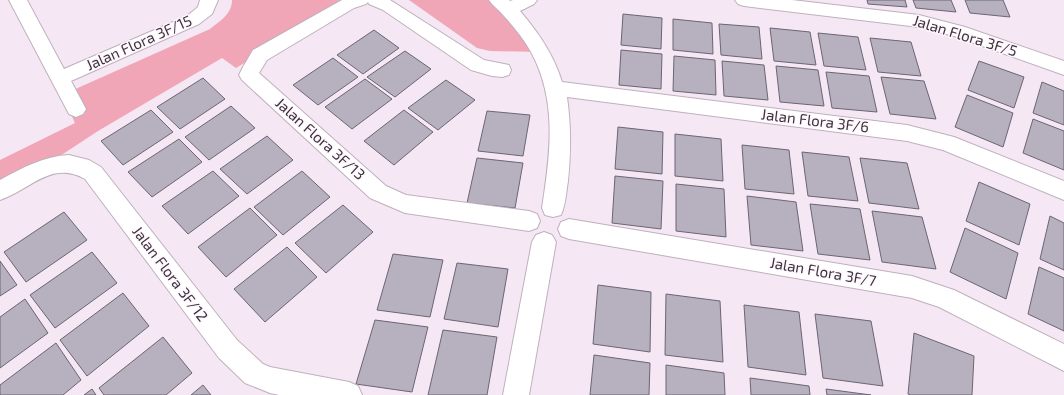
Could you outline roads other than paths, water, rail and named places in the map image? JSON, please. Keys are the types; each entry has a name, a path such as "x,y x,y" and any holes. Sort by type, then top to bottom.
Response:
{"street":[{"path":"18,0 61,78 76,110"},
{"name":"Jalan Flora 3F/15","path":"61,78 193,20 206,10 208,0"},
{"name":"Jalan Flora 3F/13","path":"360,0 348,4 260,55 248,75 378,192 405,204 529,221"},
{"path":"375,0 389,6 478,65 492,70 502,70"},
{"path":"503,4 528,0"},
{"name":"Jalan Flora 3F/5","path":"744,0 920,21 959,31 1064,68"},
{"path":"503,4 539,46 552,74 556,88 561,135 560,161 553,208"},
{"name":"Jalan Flora 3F/6","path":"556,88 914,134 947,143 1064,190"},
{"name":"Jalan Flora 3F/12","path":"0,191 38,170 52,165 74,164 87,169 93,173 228,349 240,362 254,374 270,380 349,395"},
{"path":"553,208 560,210 566,216 569,222 569,229 566,235 560,240 552,243 544,242 536,239 531,234 528,228 529,221 532,214 538,210 553,208"},
{"name":"Jalan Flora 3F/7","path":"569,229 912,287 930,292 961,305 1064,358"},
{"path":"516,395 544,242"}]}
